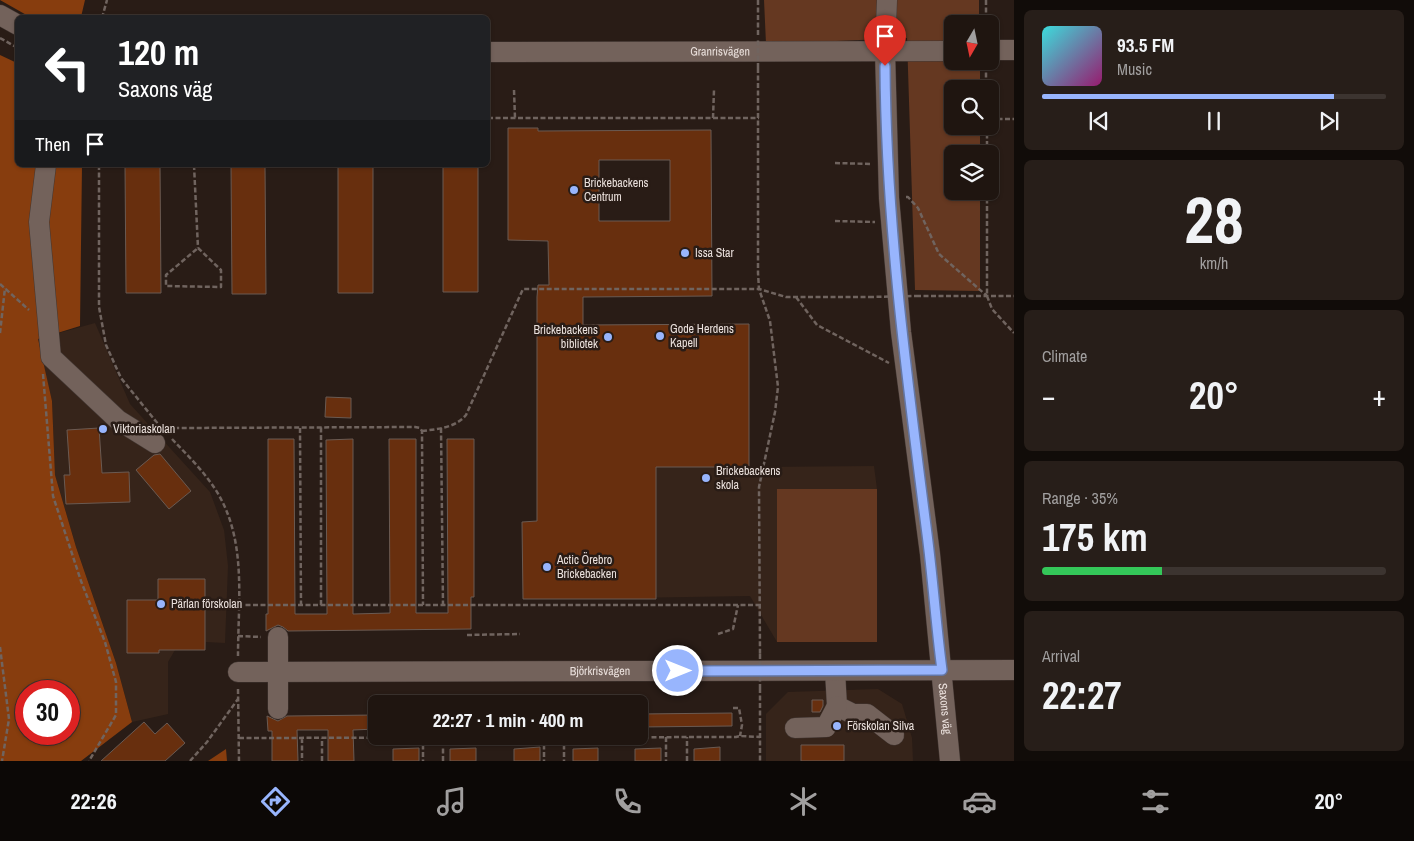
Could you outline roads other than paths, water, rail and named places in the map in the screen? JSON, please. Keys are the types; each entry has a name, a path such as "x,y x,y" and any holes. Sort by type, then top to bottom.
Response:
{"street":[{"name":"Saxons väg","path":"887,0 885,51 889,198 906,372 930,554 950,761"},
{"path":"0,15 15,23"},
{"path":"999,55 1014,50"},
{"name":"Granrisvägen","path":"490,52 944,51"},
{"path":"46,167 39,222 51,357 118,420 160,434"},
{"path":"278,637 278,708"},
{"path":"795,728 826,727 837,706 834,670"},
{"name":"Björkrisvägen","path":"238,672 1014,670"},
{"path":"837,706 853,714 867,714 894,735"}],"place":[{"name":"Brickebackens Centrum","path":"574,190"},
{"name":"Issa Star","path":"685,253"},
{"name":"Gode Herdens Kapell","path":"660,336"},
{"name":"Brickebackens bibliotek","path":"608,337"},
{"name":"Viktoriaskolan","path":"103,429"},
{"name":"Brickebackens skola","path":"706,478"},
{"name":"Actic Örebro Brickebacken","path":"547,567"},
{"name":"Pärlan förskolan","path":"161,604"},
{"name":"Förskolan Silva","path":"837,726"}]}
